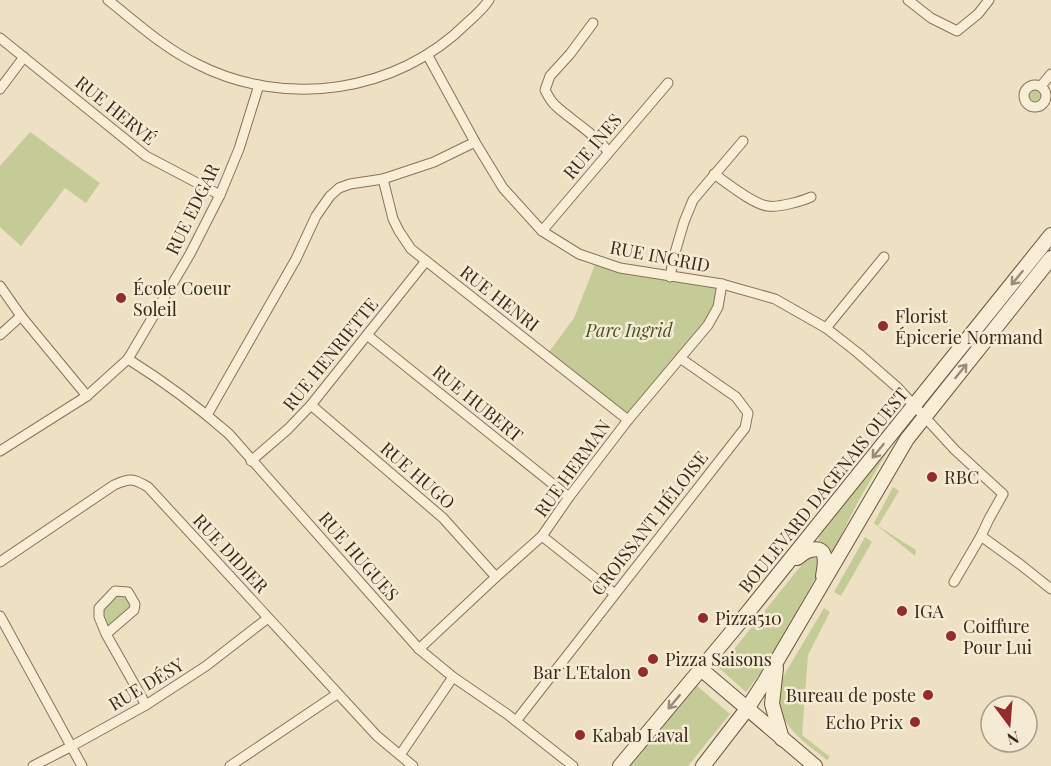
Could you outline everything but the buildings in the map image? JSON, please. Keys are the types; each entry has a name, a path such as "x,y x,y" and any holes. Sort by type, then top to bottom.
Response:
{"main road":[{"name":"BOULEVARD DAGENAIS OUEST","path":"620,766 702,670 1051,235"},
{"name":"BOULEVARD DAGENAIS OUEST","path":"703,766 747,709 777,663 904,444 1051,258"},
{"path":"788,564 811,550 822,552 826,563 817,595"},
{"path":"777,663 772,704 782,739"},
{"path":"702,670 815,766"}],"street":[{"path":"108,0 166,47 197,65 227,77 289,90 316,90 382,77 428,56 458,32 489,0"},
{"path":"908,0 931,18 957,31 978,14 989,0"},
{"path":"593,23 550,76 545,90 554,104 607,149 608,153"},
{"name":"RUE HERVÉ","path":"0,38 146,156 220,195"},
{"name":"RUE INGRID","path":"428,56 503,188 542,231 579,254 620,268 722,284 774,299 826,328 874,366 955,450 1003,494 981,536"},
{"path":"0,88 24,57"},
{"path":"1041,86 1051,75"},
{"name":"RUE INES","path":"542,231 668,82"},
{"name":"RUE EDGAR","path":"0,451 87,396 128,359 190,254 220,195 239,149 259,85"},
{"path":"670,277 684,222 693,200 743,141"},
{"path":"207,415 296,260 316,216 330,196 339,188 350,184 383,178 434,162 475,142"},
{"path":"714,174 753,201 769,207 799,202 811,197"},
{"name":"RUE HENRI","path":"383,178 393,219 411,249 628,420"},
{"path":"826,328 884,257"},
{"name":"RUE HENRIETTE","path":"251,461 288,429 311,405 426,261"},
{"name":"RUE HERMAN","path":"419,650 543,536 569,497 628,420 708,325 718,307 722,284"},
{"path":"0,286 21,316 87,396"},
{"path":"0,335 21,316"},
{"name":"RUE HUBERT","path":"367,335 569,497"},
{"name":"CROISSANT HÉLOISE","path":"516,721 745,428 748,413 736,397 680,358"},
{"name":"RUE HUGUES","path":"128,359 207,415 229,434 419,650 573,766"},
{"name":"RUE HUGO","path":"311,405 443,518 496,577"},
{"name":"RUE DIDIER","path":"0,562 114,485 128,479 137,480 147,487 376,736 413,766"},
{"path":"543,536 615,594"},
{"path":"954,582 981,536 1051,589"},
{"path":"106,634 134,610 135,604 128,592 115,591 99,608 99,617 106,634 146,705"},
{"path":"0,616 82,766"},
{"name":"RUE DÉSY","path":"33,766 146,705 206,666 268,618"},
{"path":"400,755 453,677"},
{"path":"230,766 337,694"}],"green space":[{"path":"1035,85 1043,88 1046,96 1043,104 1035,107 1027,104 1024,96 1027,88"},
{"path":"30,132 100,183 86,203 65,188 21,246 0,227 0,166"},
{"name":"Parc Ingrid","path":"596,262 722,284 718,307 632,416 615,413 546,356 574,318"},
{"path":"897,435 860,498 832,553 817,543 819,537"},
{"path":"893,487 899,491 878,526 916,550 915,556 874,523"},
{"path":"865,537 872,542 841,596 834,592"},
{"path":"807,558 818,559 819,572 762,671 746,692 719,668"},
{"path":"115,591 128,592 135,604 106,634 99,608"},
{"path":"824,608 830,612 808,655 802,735 830,757 827,760 788,725 779,703 784,675"},
{"path":"697,686 730,714 688,766 631,766"}],"place":[{"name":"École Coeur Soleil","path":"121,298"},
{"name":"Florist Épicerie Normand","path":"883,326"},
{"name":"RBC","path":"932,477"},
{"name":"IGA","path":"902,611"},
{"name":"Pizza510","path":"703,618"},
{"name":"Coiffure Pour Lui","path":"951,636"},
{"name":"Pizza Saisons","path":"653,659"},
{"name":"Bar L'Etalon","path":"643,672"},
{"name":"Bureau de poste","path":"928,695"},
{"name":"Echo Prix","path":"915,722"},
{"name":"Kabab Laval","path":"580,735"}]}
